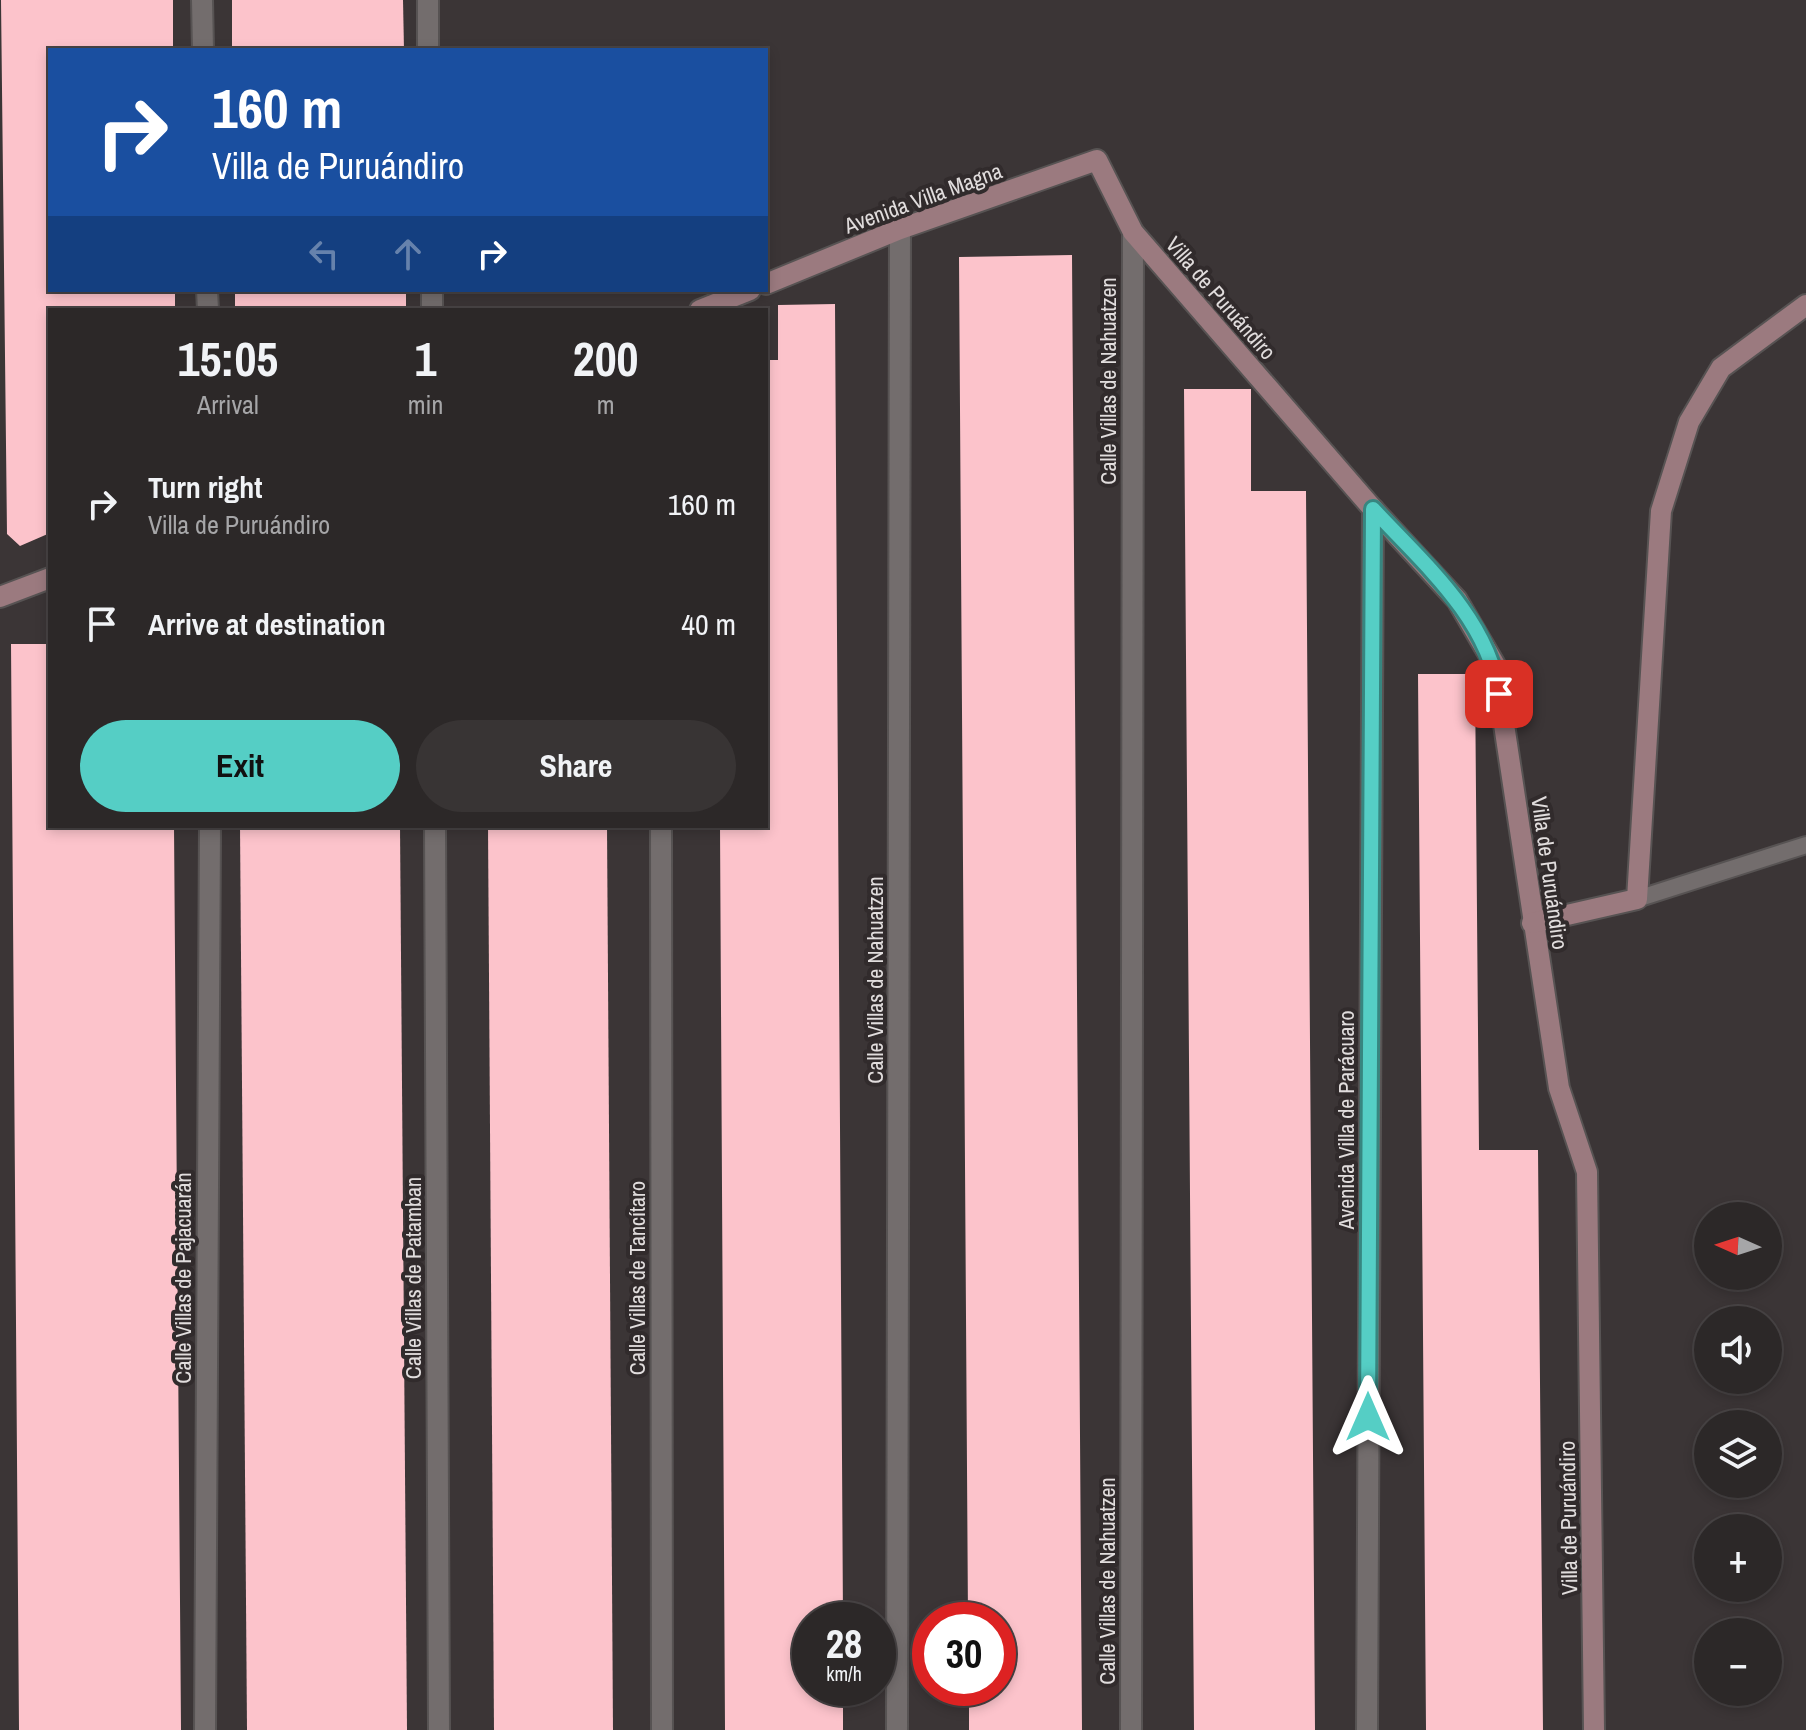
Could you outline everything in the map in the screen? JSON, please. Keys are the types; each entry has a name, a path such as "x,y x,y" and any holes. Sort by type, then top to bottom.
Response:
{"street":[{"path":"202,0 203,48"},
{"path":"428,0 428,48"},
{"name":"Avenida Villa Magna","path":"768,283 900,229 1097,160"},
{"name":"Villa de Puruándiro","path":"1097,160 1133,232 1373,509 1457,600 1495,665 1559,1088 1587,1172 1594,1730"},
{"name":"Calle Villas de Nahuatzen","path":"897,1730 900,229"},
{"name":"Calle Villas de Nahuatzen","path":"1131,1730 1133,232"},
{"path":"705,308 745,292"},
{"path":"1532,923 1637,899 1661,511 1689,422 1721,368 1806,305"},
{"name":"Avenida Villa de Parácuaro","path":"1367,1730 1373,509"},
{"path":"0,597 48,579"},
{"name":"Calle Villas de Pajacuarán","path":"205,1730 210,828"},
{"name":"Calle Villas de Patamban","path":"435,828 439,1730"},
{"name":"Calle Villas de Tancítaro","path":"661,828 662,1730"}],"lane":[{"path":"1637,899 1806,845"}],"building":[{"path":"1,0 173,0 173,48 48,48 48,292 175,292 175,308 48,308 48,534 20,546 7,534"},
{"path":"232,0 403,0 404,48 232,48"},
{"path":"1072,255 1082,1730 969,1730 969,1706 1016,1706 1016,1602 968,1602 959,257"},
{"path":"235,292 406,292 406,308 235,308"},
{"path":"835,304 843,1602 792,1602 792,1706 843,1706 843,1730 725,1730 720,828 768,828 768,360 778,360 778,305"},
{"path":"1184,389 1251,389 1251,491 1306,491 1315,1730 1194,1730"},
{"path":"11,644 48,644 48,828 174,828 181,1730 19,1730"},
{"path":"1418,674 1475,674 1479,1150 1538,1150 1543,1730 1426,1730"},
{"path":"240,828 400,828 407,1730 247,1730"},
{"path":"488,828 607,828 613,1730 494,1730"}],"route":[{"path":"1368,1417 1373,509 1457,600 1495,665 1499,694"}]}
